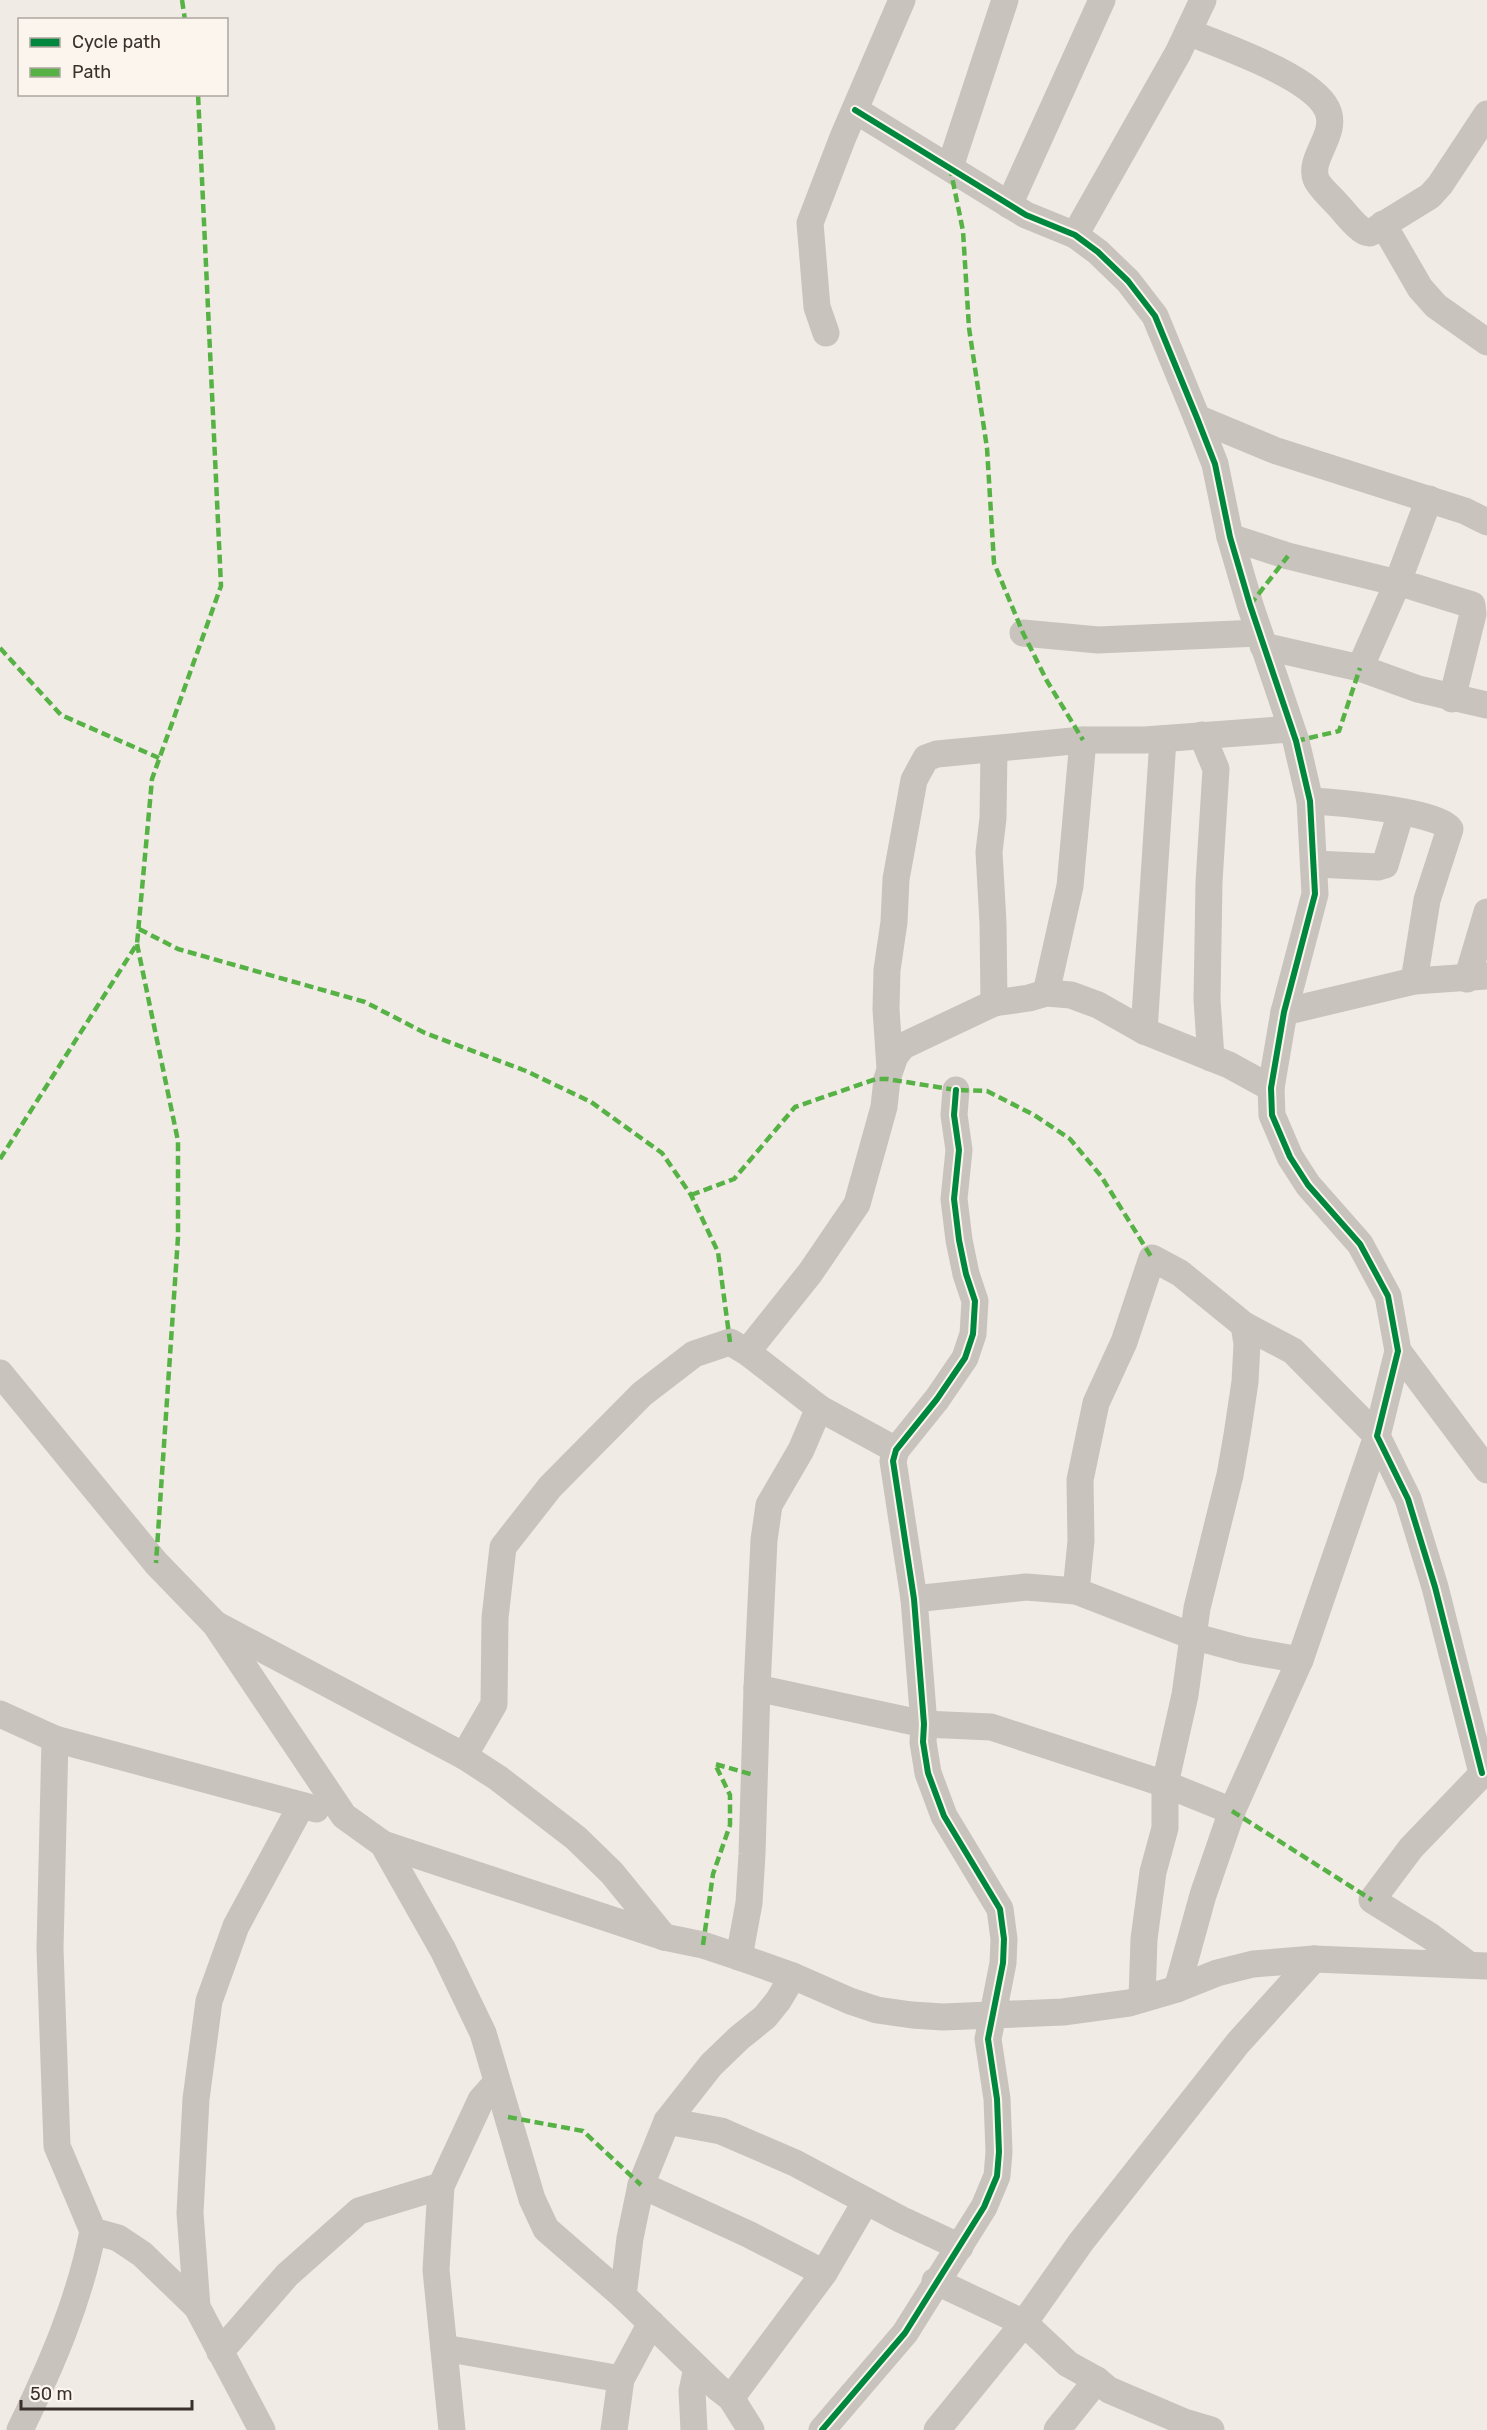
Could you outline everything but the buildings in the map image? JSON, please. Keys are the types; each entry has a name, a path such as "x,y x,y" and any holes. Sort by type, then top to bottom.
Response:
{"street":[{"path":"826,333 817,307 810,223 902,0"},
{"path":"950,167 1005,0"},
{"path":"1009,205 1102,0"},
{"path":"1075,235 1188,32 1203,0"},
{"path":"1188,32 1260,62 1304,85 1319,99 1327,109 1331,124 1315,168 1316,181 1361,230 1370,233 1430,196 1487,114"},
{"path":"855,110 1026,215 1075,235 1098,252 1128,281 1155,316 1215,464 1230,537 1291,729 1310,801 1315,894 1284,1012 1271,1088 1272,1115 1290,1157 1308,1185 1360,1244 1388,1296 1398,1351 1377,1436 1300,1660 1232,1811 1203,1895 1177,1989"},
{"path":"1383,224 1420,288 1436,306 1487,342"},
{"path":"1197,418 1274,450 1465,511 1487,522"},
{"path":"1360,668 1397,584 1429,499"},
{"path":"1230,537 1288,556 1467,602 1474,609 1452,699"},
{"path":"1023,633 1098,640 1261,640 1360,668 1418,690 1487,705"},
{"path":"890,1069 886,1009 887,970 894,922 896,879 914,780 926,758 937,754 1083,740 1163,739 1291,729"},
{"path":"1202,735 1216,769 1209,882 1207,1000 1211,1058"},
{"path":"1144,1031 1163,739"},
{"path":"1046,993 1070,886 1083,740"},
{"path":"994,749 993,818 989,852 994,1003"},
{"path":"1310,801 1401,812 1447,825 1449,830 1427,900 1413,981"},
{"path":"1315,864 1378,867 1385,865 1401,812"},
{"path":"1284,1012 1413,981 1477,978 1487,912"},
{"path":"747,1352 810,1274 857,1204 884,1107 886,1079 895,1056 903,1046 994,1003 1046,993 1071,995 1098,1005 1144,1031 1211,1058 1271,1088"},
{"path":"822,2430 905,2333 935,2281 960,2247 984,2207 997,2176 998,2099 988,2039 1004,1951 1000,1909 944,1816 928,1773 923,1742 924,1724 914,1599 894,1461 896,1450 938,1399 965,1359 973,1334 975,1301 961,1251 954,1198 959,1150 954,1115 956,1090"},
{"path":"1076,1591 1081,1541 1080,1480 1096,1404 1124,1342 1152,1258 1180,1273 1244,1325 1293,1351 1377,1436 1408,1499 1435,1587 1485,1771 1411,1848 1372,1900 1477,1965"},
{"path":"1142,1999 1144,1939 1153,1872 1165,1828 1165,1784 1185,1695 1192,1636 1237,1435 1246,1373 1247,1344 1244,1325"},
{"path":"464,1756 494,1704 495,1618 503,1547 550,1487 642,1394 694,1354 730,1342 747,1352 819,1408 896,1450"},
{"path":"1398,1351 1487,1470"},
{"path":"0,1373 156,1563 215,1624 344,1816 383,1844 664,1937 703,1945 739,1957 877,2010 912,2015 943,2017 1063,2012 1142,1999 1177,1989 1217,1973 1253,1964 1314,1959 1477,1965"},
{"path":"739,1957 749,1903 752,1863 764,1540 769,1505 801,1450 819,1408"},
{"path":"914,1599 1026,1587 1076,1591 1192,1636 1244,1650 1300,1660"},
{"path":"215,1624 464,1756 498,1778 576,1838 612,1873 664,1937"},
{"path":"757,1688 924,1724 991,1726 1165,1784 1232,1811"},
{"path":"0,1714 55,1739 344,1816"},
{"path":"20,2430 73,2309 93,2231 57,2146 50,1949 55,1739"},
{"path":"197,2307 190,2213 196,2099 209,2001 236,1926 301,1806"},
{"path":"383,1844 443,1950 483,2033 532,2199 546,2229 623,2296 731,2398 751,2430"},
{"path":"937,2430 1024,2324 1082,2242 1238,2043 1314,1959"},
{"path":"623,2296 630,2238 641,2185 667,2121 711,2066 739,2038 765,2017 793,1976"},
{"path":"452,2430 436,2270 441,2186 481,2100 497,2082"},
{"path":"667,2121 722,2131 795,2163 960,2247"},
{"path":"641,2185 748,2234 824,2273"},
{"path":"220,2352 287,2275 359,2211 441,2186"},
{"path":"731,2398 824,2273 866,2201"},
{"path":"93,2231 118,2238 142,2254 197,2307 262,2430"},
{"path":"935,2281 1024,2324 1068,2364 1097,2380 1109,2390 1181,2426 1211,2430"},
{"path":"614,2430 621,2379 651,2323"},
{"path":"444,2348 621,2379"},
{"path":"694,2430 692,2391 697,2368"},
{"path":"1057,2430 1097,2380"}],"marked path":[{"path":"182,0 185,18"},
{"path":"0,1159 137,944 152,779 221,586 198,96"},
{"path":"950,167 963,231 969,328 987,448 994,563 1023,633 1047,681 1083,740"},
{"path":"1250,605 1288,556"},
{"path":"0,648 61,715 159,758"},
{"path":"1296,741 1339,731 1360,668"},
{"path":"139,929 178,949 365,1002 425,1033 526,1071 591,1102 662,1153 691,1195 718,1252 730,1342"},
{"path":"137,944 178,1141 178,1237 156,1563"},
{"path":"691,1195 734,1179 795,1107 876,1079 956,1090 987,1091 1034,1115 1070,1139 1101,1176 1152,1258"},
{"path":"703,1945 713,1874 730,1825 730,1795 715,1764 754,1775"},
{"path":"1232,1811 1372,1900"},
{"path":"508,2117 583,2131 641,2185"}],"cycle path":[{"path":"855,110 1026,215 1075,235 1098,252 1128,281 1155,316 1215,464 1230,537 1250,605 1296,741 1310,801 1315,894 1284,1012 1271,1088 1272,1115 1290,1157 1308,1185 1360,1244 1388,1296 1398,1351 1377,1436 1408,1499 1435,1587 1482,1773"},
{"path":"822,2430 905,2333 984,2207 997,2176 999,2152 997,2099 988,2039 1003,1963 1004,1939 1000,1909 944,1816 928,1773 923,1742 924,1724 914,1599 893,1461 896,1450 937,1399 965,1358 973,1334 975,1301 966,1274 954,1199 959,1150 954,1115 956,1090"}]}
